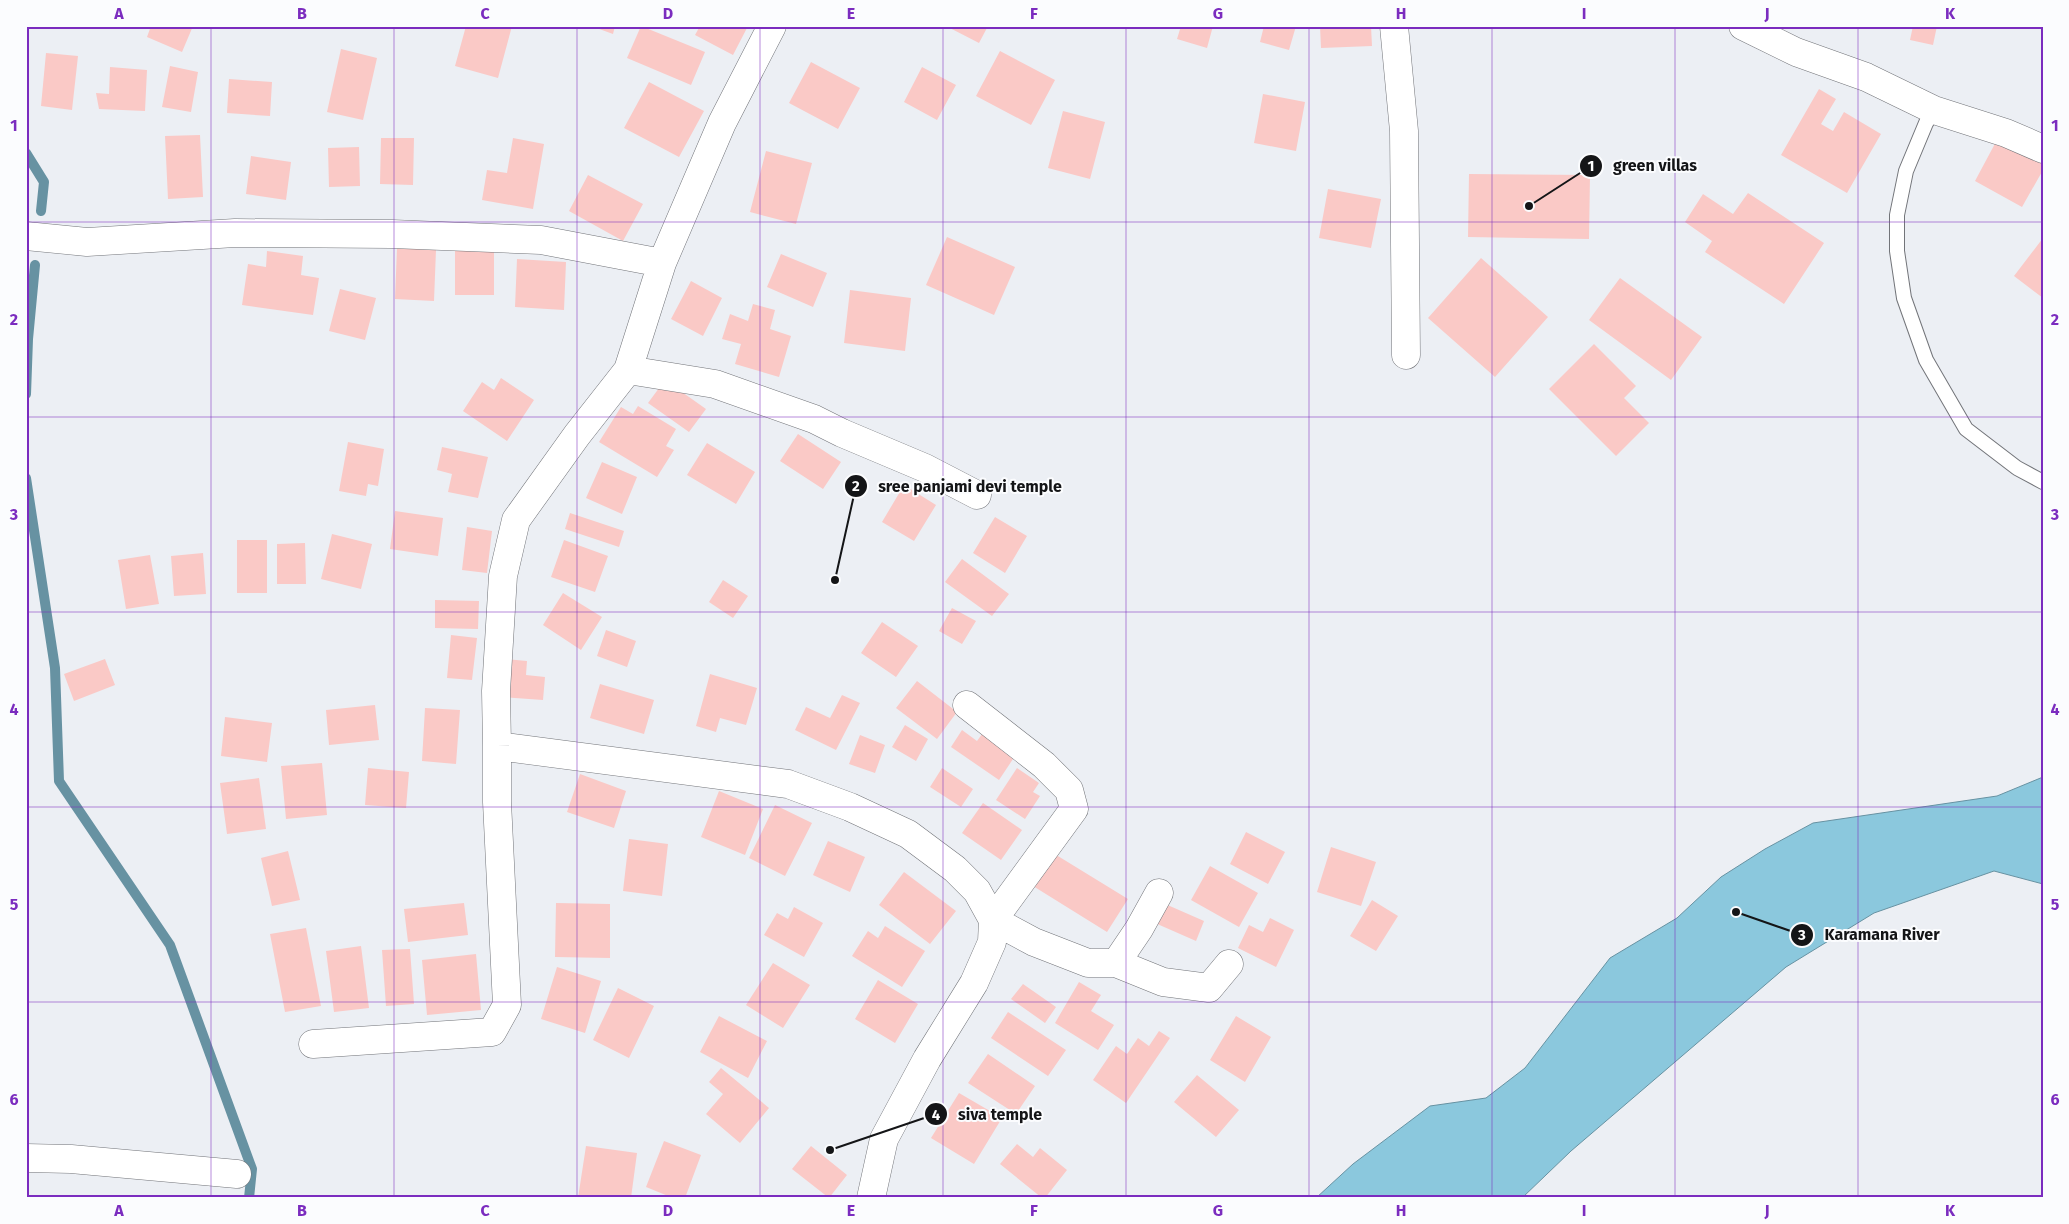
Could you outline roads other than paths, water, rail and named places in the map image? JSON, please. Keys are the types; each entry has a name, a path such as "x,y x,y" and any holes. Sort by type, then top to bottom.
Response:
{"street":[{"path":"313,1044 492,1032 507,1005 497,802 496,691 503,576 516,520 577,435 628,370 662,263 722,123 772,26"},
{"path":"1394,26 1404,131 1406,355"},
{"path":"1743,26 1796,52 1866,77 1934,110 2006,133 2043,149"},
{"path":"26,236 87,242 245,233 392,234 541,240 662,263"},
{"path":"628,370 715,384 814,419 925,468 977,495"},
{"path":"967,705 1044,765 1063,783 1069,790 1074,809 993,920"},
{"path":"497,746 788,784 850,807 908,834 955,869 977,891 993,920 992,942 974,983 927,1059 884,1139 871,1198"},
{"path":"1116,963 1140,929 1159,893"},
{"path":"993,920 1034,942 1088,963 1116,963 1163,982 1209,988 1229,964"},
{"path":"26,1158 71,1159 237,1174"}],"lane":[{"path":"1934,110 1926,123 1906,171 1896,215 1897,251 1904,298 1926,360 1966,429 2017,468 2043,482"}],"water":[{"path":"2043,777 2043,884 1994,871 1874,913 1786,967 1571,1151 1522,1198 1316,1198 1353,1164 1430,1106 1486,1098 1525,1068 1610,958 1677,918 1721,877 1765,849 1813,823 1997,796"}],"waterway":[{"path":"26,153 44,182 41,211"},
{"path":"26,394 28,339 35,265"},
{"path":"26,478 55,668 59,781 170,945 252,1169 249,1198"}],"place":[{"name":"green villas","path":"1529,206"},
{"name":"sree panjami devi temple","path":"835,580"},
{"name":"Karamana River","path":"1736,912"},
{"name":"siva temple","path":"830,1150"}]}
